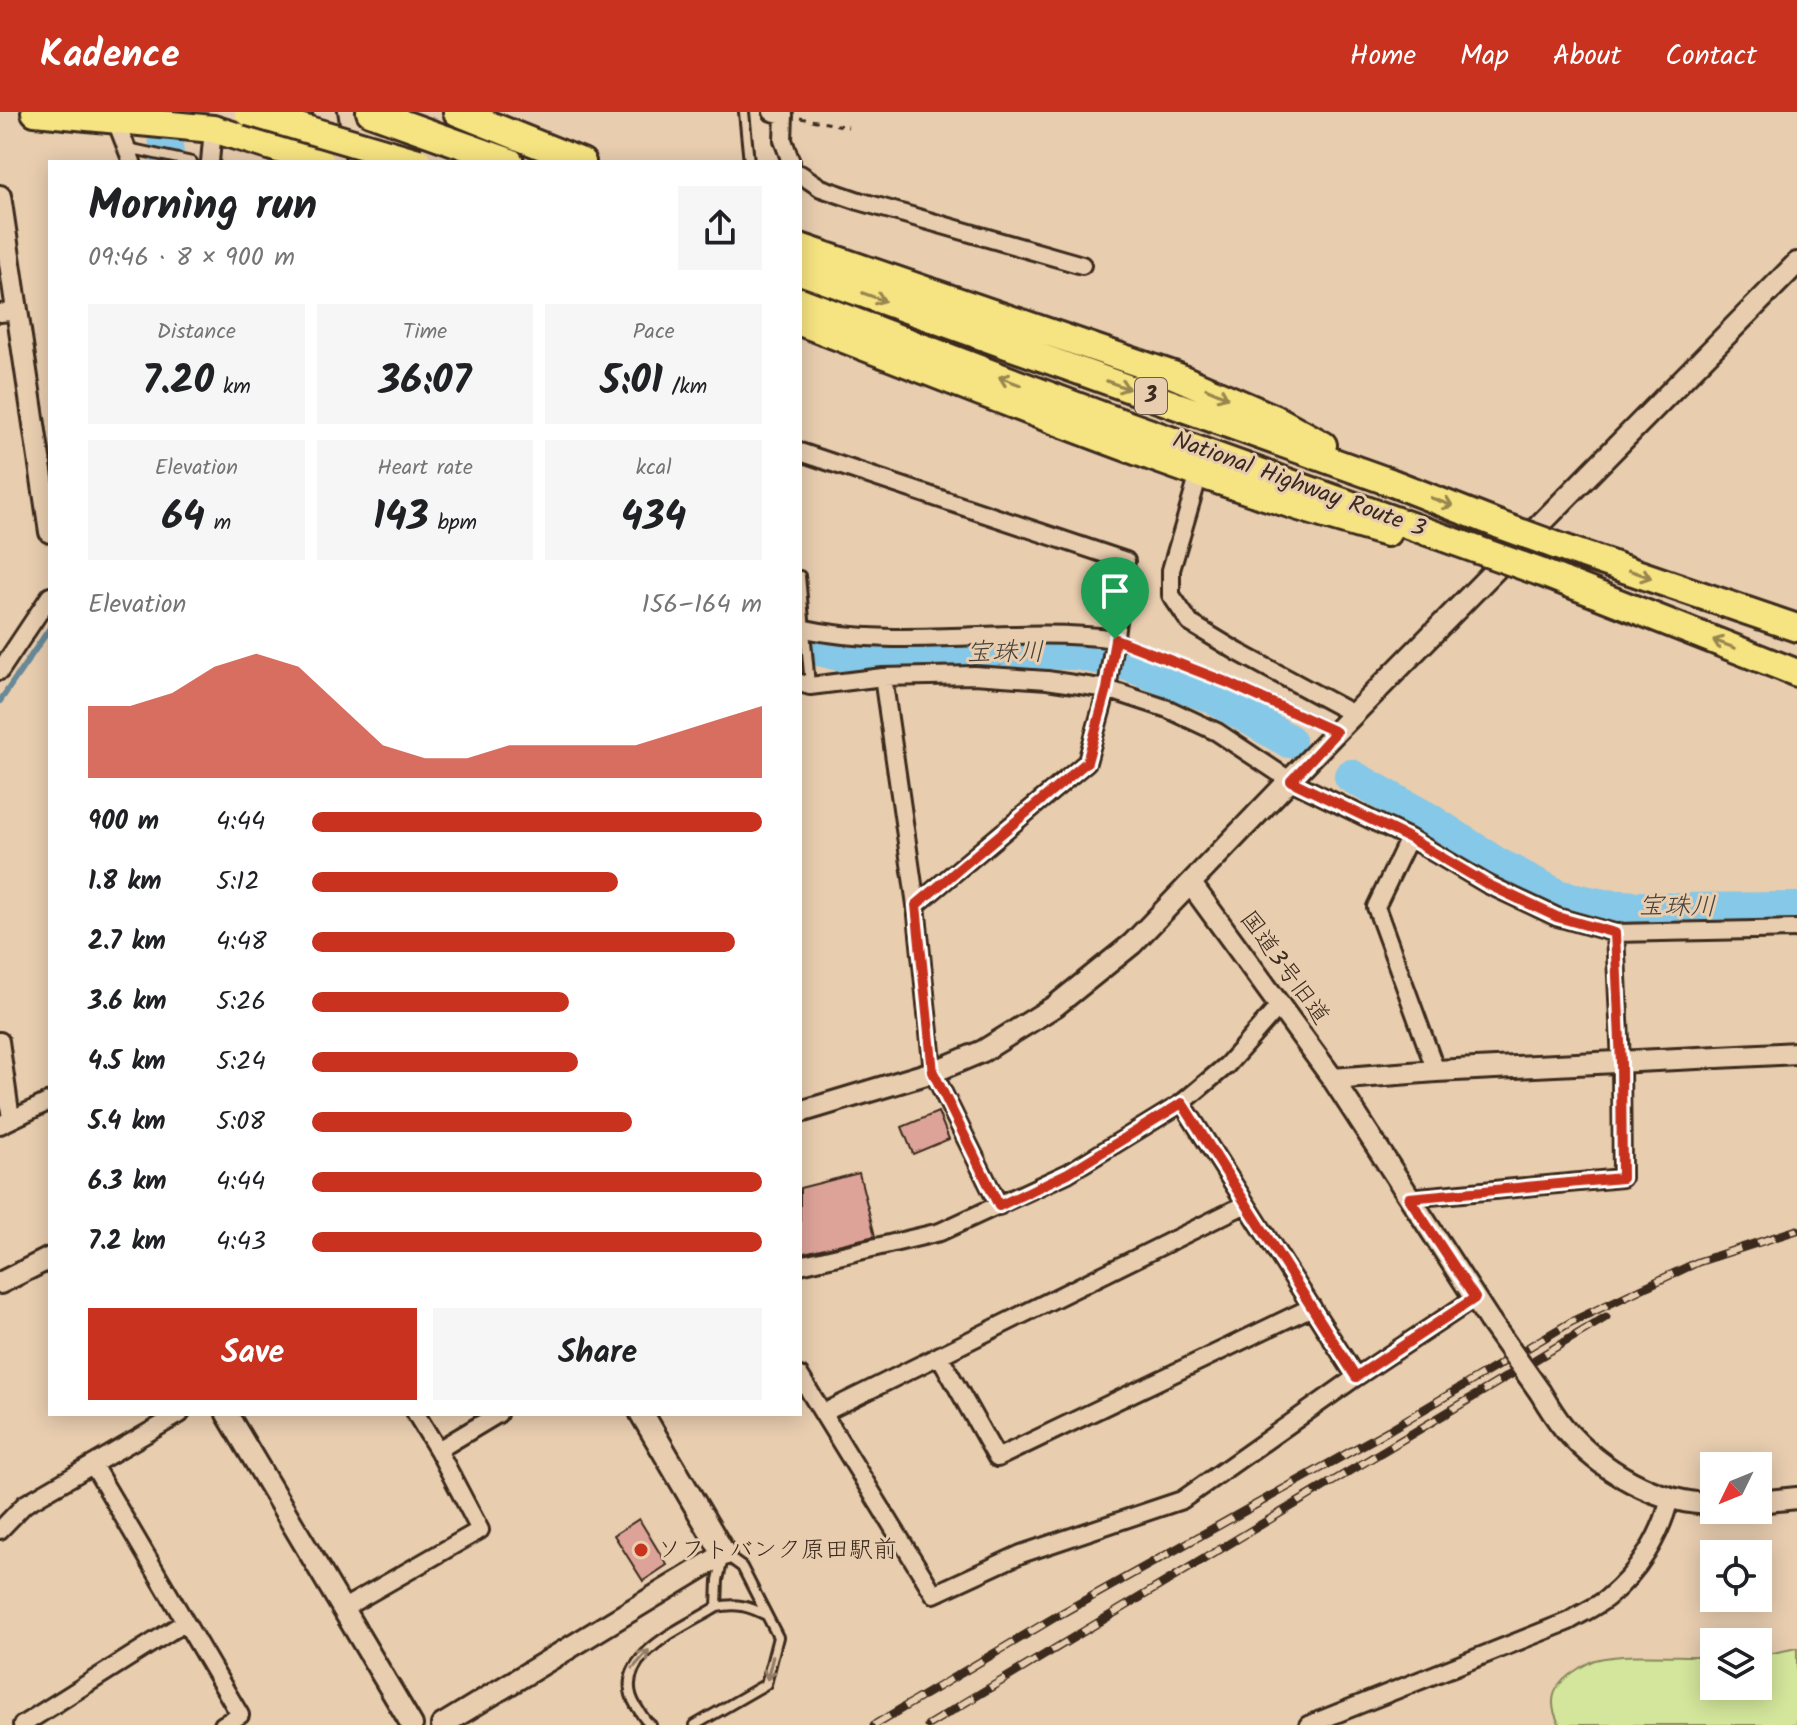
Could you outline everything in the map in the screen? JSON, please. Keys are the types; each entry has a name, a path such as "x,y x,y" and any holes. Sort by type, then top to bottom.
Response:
{"highway":[{"path":"35,112 213,129 314,160"},
{"path":"234,112 255,113 411,160"},
{"path":"370,112 504,160"},
{"path":"457,112 577,160"},
{"path":"802,248 1176,376 1276,419 1390,482"},
{"name":"National Highway Route 3","path":"802,272 1390,482 1566,549 1797,628"},
{"name":"National Highway Route 3","path":"802,302 1103,416 1540,572 1797,673"},
{"path":"802,323 1199,474 1324,515 1405,537 1442,536"}],"main road":[{"path":"325,112 333,160"},
{"path":"643,1416 724,1554"}],"street":[{"path":"778,114 790,160"},
{"path":"123,121 130,155"},
{"path":"210,160 213,129"},
{"path":"802,175 821,188 859,201 1082,265"},
{"path":"0,196 9,312 48,521"},
{"path":"802,1111 933,1072 983,1051 1055,1006 1132,944 1797,263"},
{"path":"806,454 1126,561 1107,689 1087,762 916,905"},
{"path":"1199,474 1171,570 1171,595 1190,623 1355,715"},
{"path":"0,671 48,599"},
{"path":"804,628 880,638 1056,633 1115,639"},
{"path":"805,684 883,677 974,675 1047,680 1107,689 1168,709 1217,732 1291,781 1409,838 1487,884 1557,917 1615,933 1797,929"},
{"path":"883,677 916,905 933,1072 999,1206"},
{"path":"1409,838 1376,907 1436,1071"},
{"name":"国道3号旧道","path":"1191,884 1333,1079 1489,1320 1562,1426 1585,1450 1638,1485 1670,1498 1700,1502"},
{"path":"1409,1198 1622,1178 1615,933"},
{"path":"802,1265 940,1232 1068,1173 1182,1103 1227,1065 1280,1005"},
{"path":"0,1041 6,1122 48,1102"},
{"path":"1333,1079 1797,1053"},
{"path":"1182,1103 1356,1377"},
{"path":"823,1413 1246,1204"},
{"path":"0,1283 48,1259"},
{"path":"802,1379 934,1594 1021,1554 1182,1500 1356,1377 1475,1298"},
{"path":"939,1355 997,1458 1312,1307"},
{"path":"0,1530 25,1504 177,1416"},
{"path":"228,1416 412,1725"},
{"path":"342,1609 480,1530 417,1416"},
{"path":"438,1450 495,1416"},
{"path":"93,1465 240,1715 223,1725"},
{"path":"1308,1725 1569,1621 1607,1598 1652,1546 1670,1498"},
{"path":"1772,1501 1797,1498"},
{"path":"442,1725 724,1554"},
{"path":"22,1725 185,1622"}],"lane":[{"path":"744,112 749,160"},
{"path":"130,155 174,160"},
{"path":"802,602 805,684"},
{"path":"1115,639 1226,682 1336,732"},
{"path":"695,1725 766,1684 778,1637 742,1567 724,1554 718,1580 717,1607"},
{"path":"651,1725 631,1698 629,1677 639,1658 717,1607 747,1605 767,1616"}],"path":[{"path":"778,114 848,127"}],"green space":[{"path":"1797,1648 1797,1725 1560,1725 1553,1707 1558,1686 1578,1669 1595,1660 1638,1655 1700,1656 1700,1700 1772,1700 1772,1653"}],"building":[{"path":"938,1112 949,1139 913,1154 902,1127"},
{"path":"859,1173 875,1236 802,1254 802,1187"},
{"name":"ソフトバンク原田駅前","path":"639,1519 667,1565 643,1581 614,1535"}],"waterway":[{"name":"宝珠川","path":"162,112 168,160"},
{"path":"0,701 48,631"},
{"name":"宝珠川","path":"802,645 839,654 898,650 1077,653 1127,664 1215,698 1289,741"},
{"name":"宝珠川","path":"1351,776 1428,819 1495,863 1560,897 1603,906 1675,910 1797,909"}],"railway":[{"path":"874,1725 1057,1616 1389,1430 1571,1322 1698,1262 1797,1230"},
{"path":"928,1725 1606,1317"}],"place":[{"name":"ソフトバンク原田駅前","path":"641,1550"}],"route":[{"path":"1115,639 1226,682 1336,732 1291,781 1409,838 1487,884 1557,917 1615,933 1622,1178 1409,1198 1475,1298 1356,1377 1182,1103 1068,1173 999,1206 933,1072 916,905 1087,762 1107,689 1115,639"}]}
